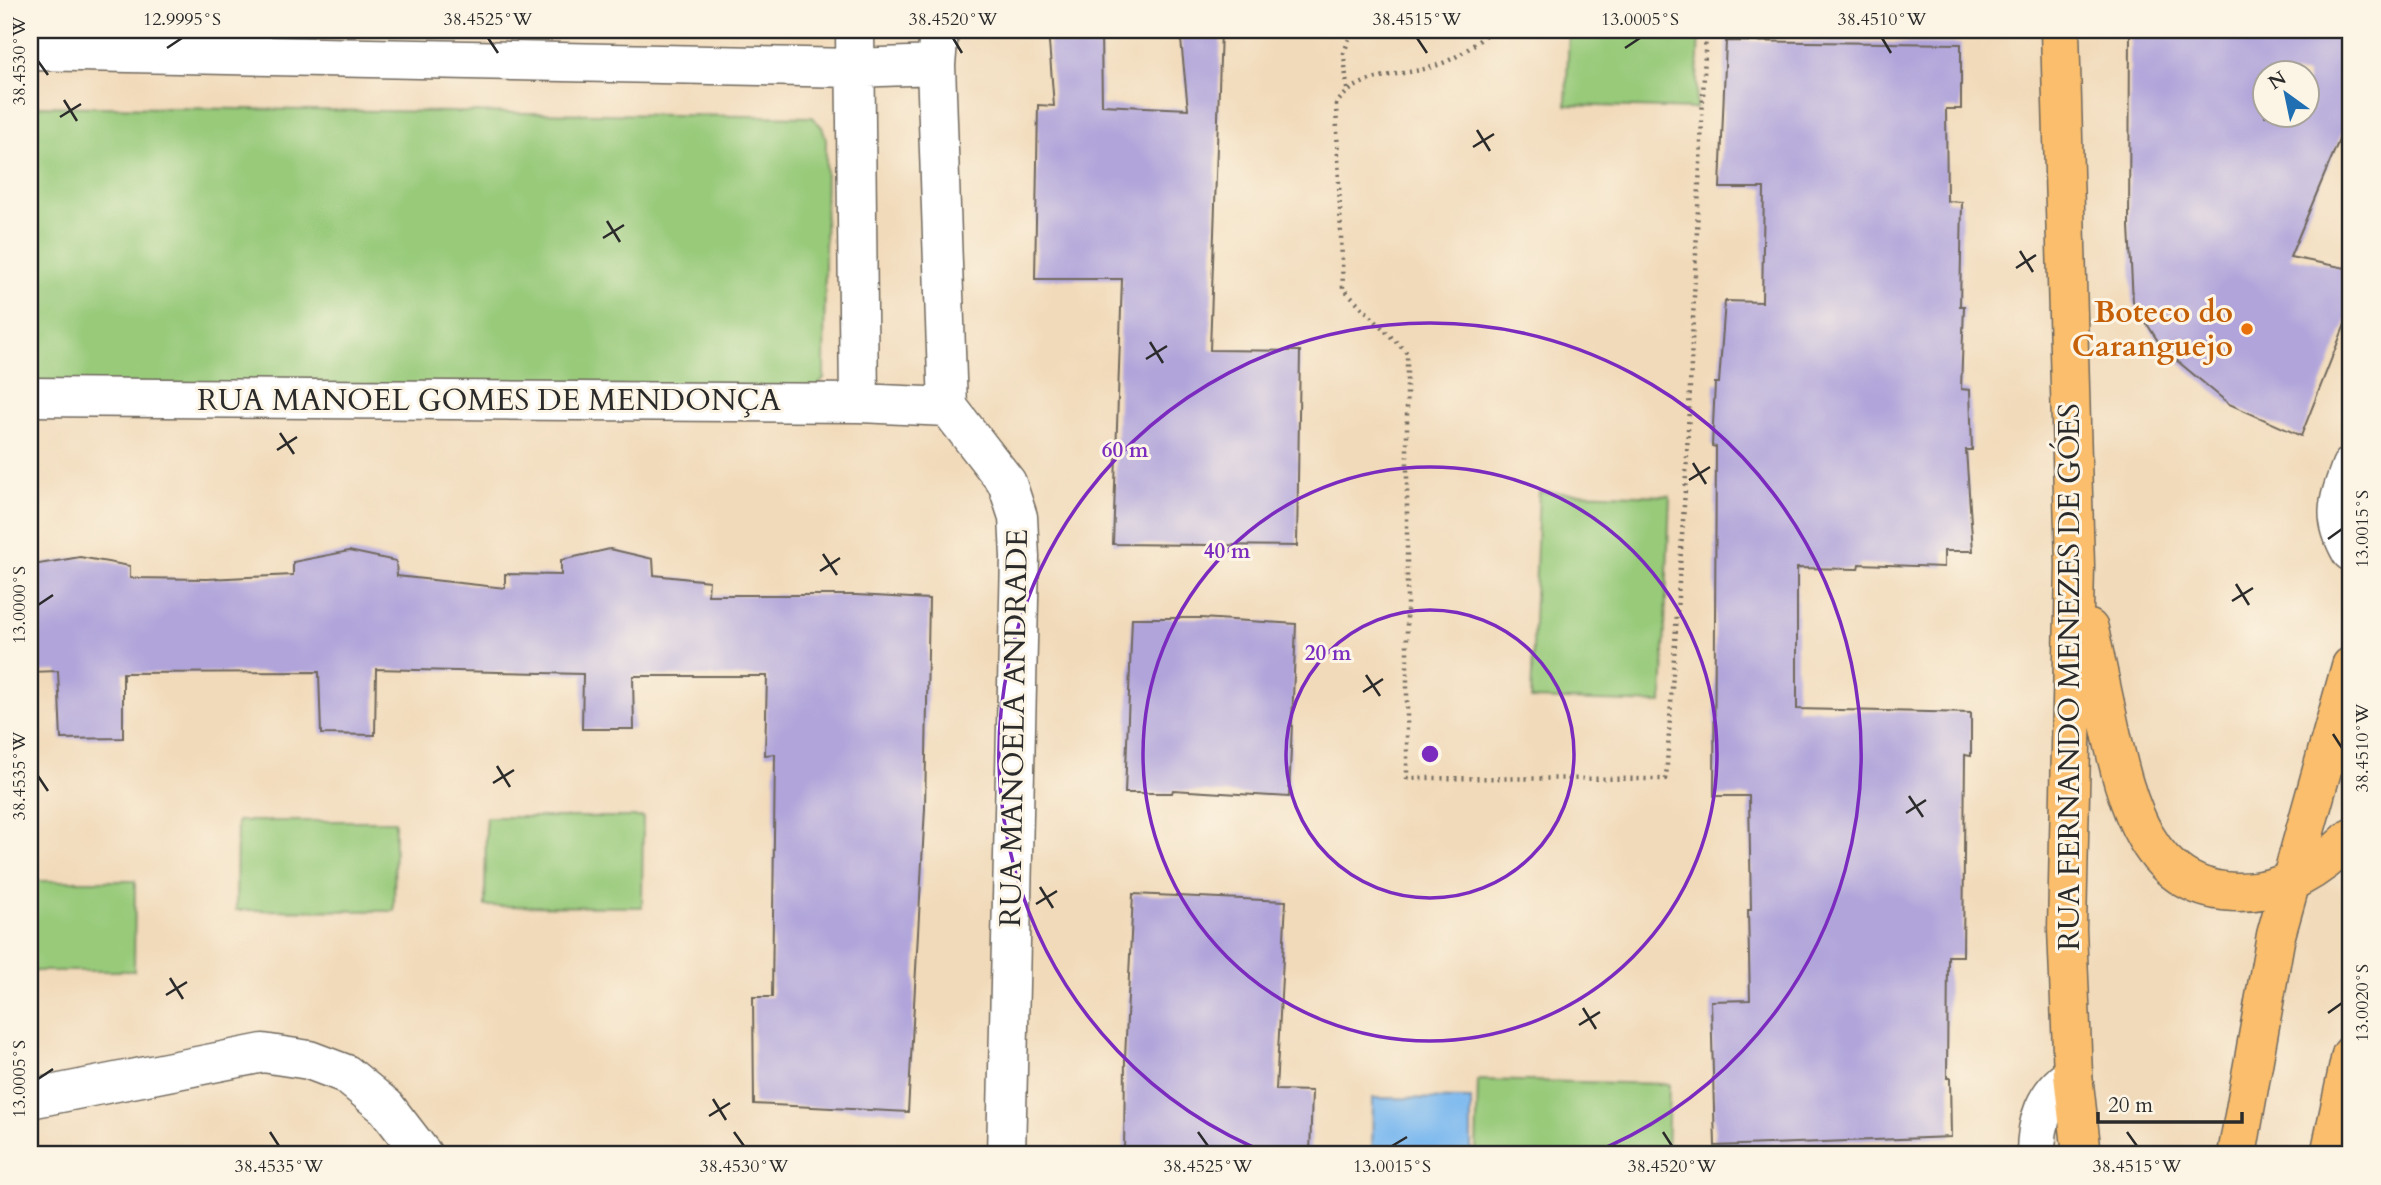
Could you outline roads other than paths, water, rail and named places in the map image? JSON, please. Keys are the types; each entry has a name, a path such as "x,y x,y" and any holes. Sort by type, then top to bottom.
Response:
{"main road":[{"name":"RUA FERNANDO MENEZES DE GÓES","path":"2060,30 2075,566 2067,929 2073,1075 2082,1155"},
{"path":"2075,566 2125,795 2144,837 2166,863 2193,883 2230,892 2250,892 2290,883 2326,862 2351,838"},
{"path":"2237,1155 2276,934 2351,666"},
{"path":"2330,1155 2351,1055"}],"street":[{"path":"855,30 859,404"},
{"path":"30,51 854,68 937,47 948,407"},
{"name":"RUA MANOEL GOMES DE MENDONÇA","path":"30,397 948,407"},
{"name":"RUA MANOELA ANDRADE","path":"948,407 1007,483 1019,531 1006,1155"},
{"path":"2351,466 2336,514 2341,535 2351,552"},
{"path":"30,1099 263,1053 309,1060 346,1074 386,1107 423,1155"},
{"path":"2036,1155 2036,1136 2043,1107 2057,1085 2073,1075"}],"water":[{"path":"1373,1098 1471,1099 1471,1155 1372,1155"}],"place":[{"name":"Boteco do Caranguejo","path":"2247,329"}]}
